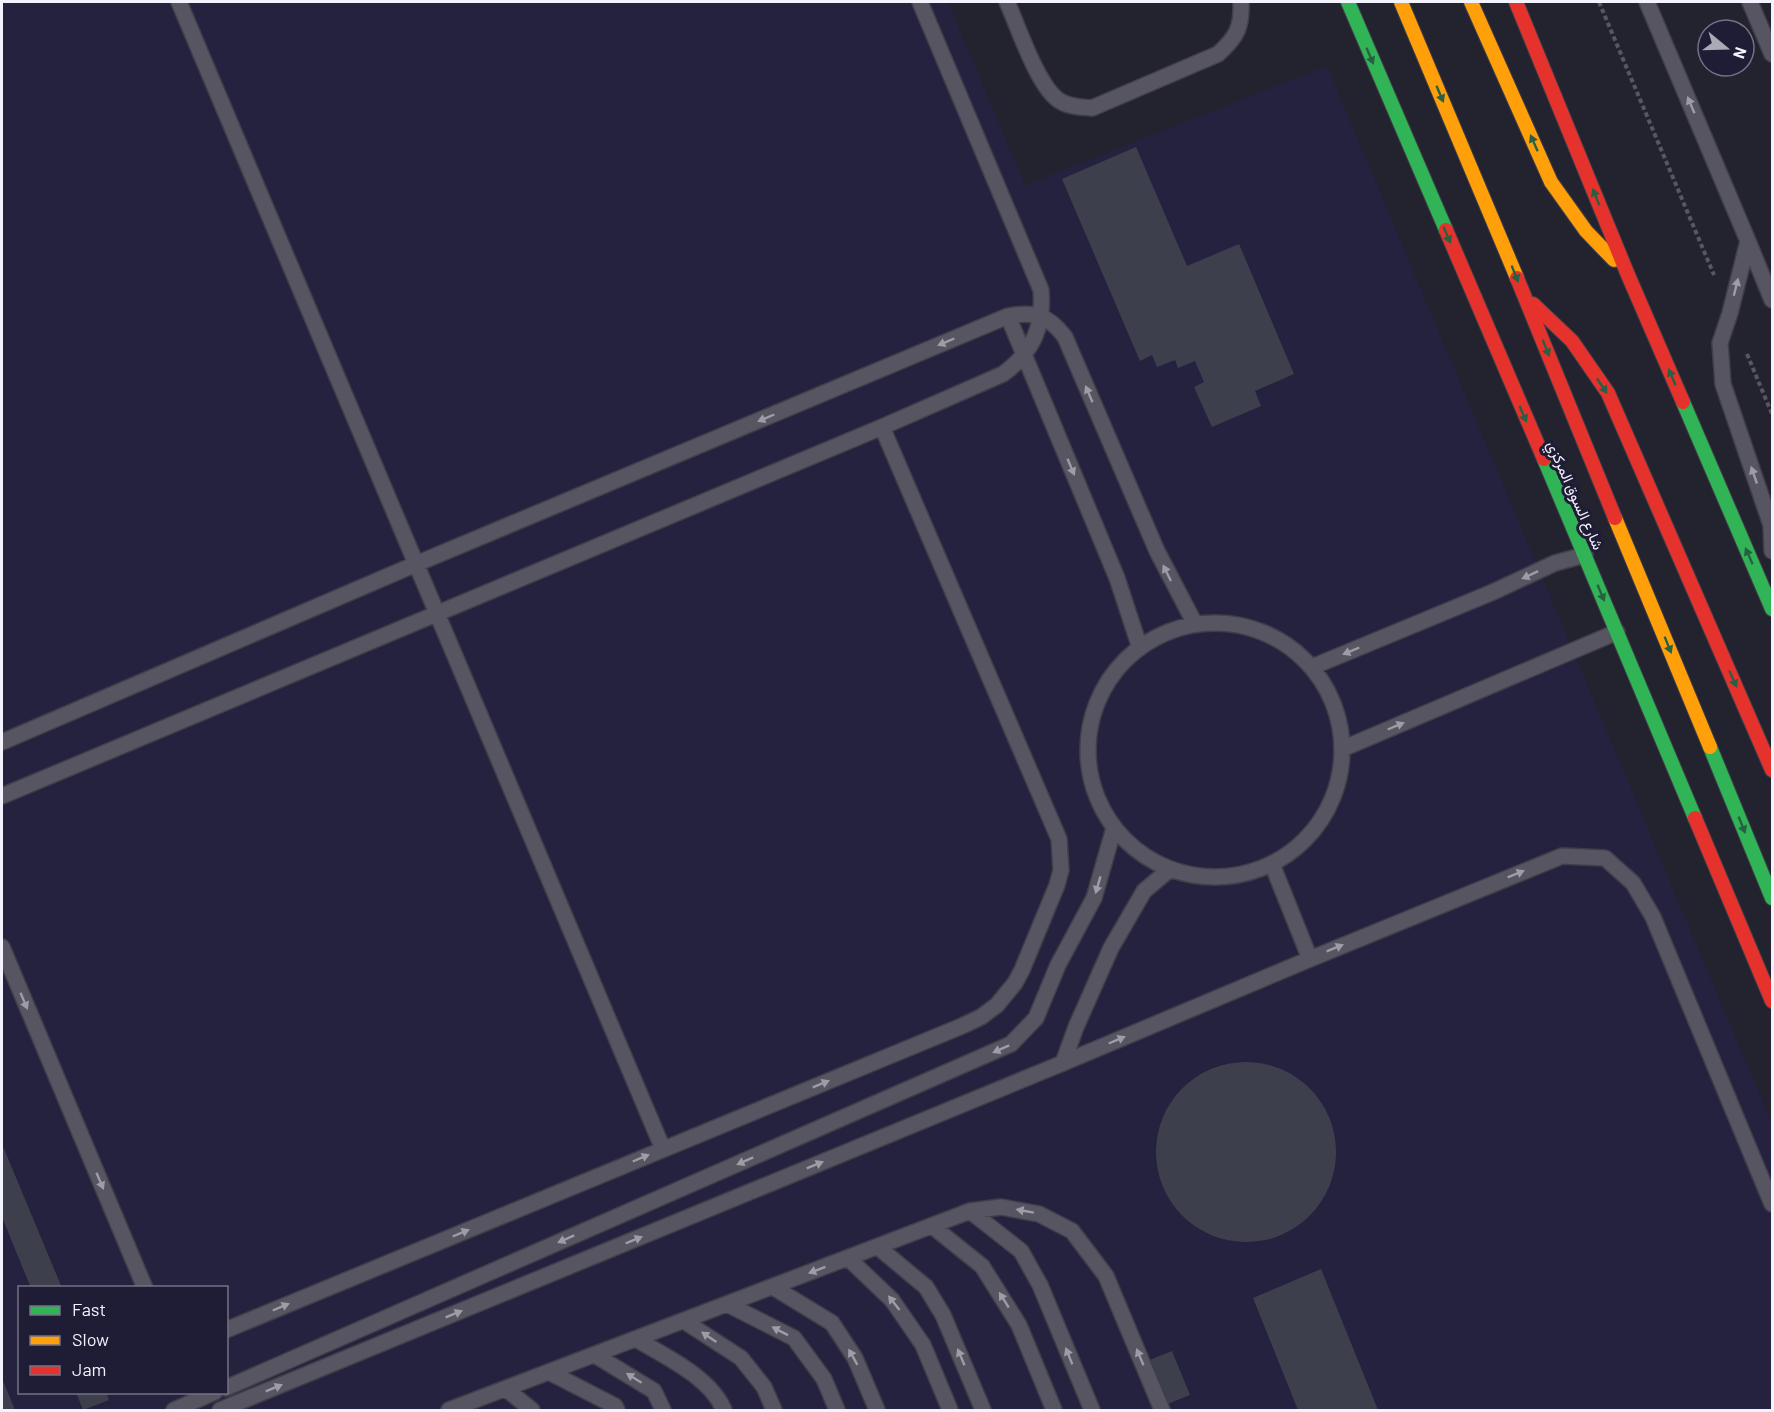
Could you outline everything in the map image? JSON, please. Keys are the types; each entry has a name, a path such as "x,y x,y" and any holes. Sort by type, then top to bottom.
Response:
{"main road":[{"name":"شارع السوق المركزي","path":"1348,2 1585,555 1773,1002"},
{"name":"شارع السوق المركزي","path":"1401,2 1773,898"},
{"path":"1471,2 1551,182 1586,231 1628,275"},
{"path":"1516,2 1628,275 1773,609"},
{"path":"1523,294 1572,341 1608,393 1773,770"}],"lane":[{"path":"179,2 663,1149"},
{"path":"2,796 882,427 1003,374 1014,366 1032,343 1041,316 1041,290 920,2"},
{"path":"1007,2 1047,90 1059,101 1092,108 1218,54 1232,41 1241,24 1241,2"},
{"path":"1647,2 1773,300"},
{"path":"1750,2 1773,54"},
{"path":"1748,241 1720,343 1723,384 1771,525 1773,551"},
{"path":"2,742 416,564 1008,316 1024,313 1041,316 1056,325 1065,337 1157,551 1195,624"},
{"path":"1008,316 1117,578 1140,648"},
{"path":"228,1329 981,1017 998,1005 1015,983 1057,885 1061,870 1059,839 882,427"},
{"path":"1312,667 1493,592 1555,563 1585,555"},
{"path":"1195,624 1234,624 1258,630 1281,641 1302,656 1312,667 1331,698 1339,723 1342,749 1340,772 1334,795 1324,817 1310,836 1292,852 1248,874 1222,878 1195,877 1169,870 1139,853 1113,828 1100,807 1091,783 1088,732 1095,708 1106,685 1121,664 1140,648 1175,629 1195,624"},
{"path":"1342,749 1617,632"},
{"path":"228,1387 1011,1044 1036,1018 1058,965 1094,898 1113,828"},
{"path":"220,1410 1562,856 1605,858 1633,883 1653,917 1773,1204"},
{"path":"1272,864 1310,959"},
{"path":"1063,1063 1076,1027 1111,948 1144,891 1169,870"},
{"path":"2,947 145,1286"},
{"path":"459,1409 549,1372 932,1226 970,1212 1001,1207 1039,1214 1072,1231 1106,1276 1162,1410"},
{"path":"970,1212 1021,1251 1040,1285 1092,1410"},
{"path":"932,1226 982,1266 1019,1325 1054,1410"},
{"path":"878,1247 926,1287 944,1315 983,1410"},
{"path":"848,1258 892,1300 917,1336 923,1345 950,1410"},
{"path":"772,1287 831,1323 855,1358 877,1410"},
{"path":"727,1304 794,1338 824,1379 837,1410"},
{"path":"684,1321 741,1358 764,1387 774,1410"},
{"path":"636,1339 696,1375 724,1410"},
{"path":"595,1355 654,1391 663,1410"},
{"path":"549,1372 615,1406 617,1410"},
{"path":"506,1389 532,1410"},
{"path":"174,1410 210,1394"}],"path":[{"path":"1599,2 1730,313"},
{"path":"1747,353 1773,414"}],"shaded area":[{"path":"2,2 948,2 1025,185 1327,66 1772,1124 1772,1410 2,1410"}],"building":[{"path":"1136,147 1187,266 1239,244 1294,374 1255,391 1261,406 1212,427 1194,387 1204,382 1195,361 1178,368 1175,360 1157,367 1152,355 1140,361 1062,179"},
{"path":"1246,1062 1280,1069 1296,1077 1309,1089 1321,1102 1329,1118 1336,1152 1329,1186 1321,1202 1309,1215 1296,1227 1280,1235 1246,1242 1212,1235 1196,1227 1183,1215 1171,1202 1163,1186 1156,1152 1163,1118 1171,1102 1183,1089 1196,1077 1212,1069"},
{"path":"2,1144 61,1286 30,1286 2,1217"},
{"path":"1321,1269 1378,1410 1298,1410 1253,1298"},
{"path":"1172,1351 1190,1395 1165,1405 1147,1361"},
{"path":"3,1381 15,1410 2,1410"},
{"path":"77,1394 107,1394 109,1400 83,1410"}],"traffic: fast":[{"path":"1348,2 1446,230"},
{"path":"1683,402 1772,609"},
{"path":"1544,459 1695,818"},
{"path":"1710,747 1772,898"}],"traffic: slow":[{"path":"1401,2 1517,278"},
{"path":"1471,2 1551,182 1586,231 1614,260"},
{"path":"1615,518 1710,747"}],"traffic: jam":[{"path":"1516,2 1628,275 1683,402"},
{"path":"1446,230 1544,459"},
{"path":"1517,278 1615,518"},
{"path":"1533,304 1572,341 1608,393 1772,770"},
{"path":"1695,818 1772,1001"}]}
